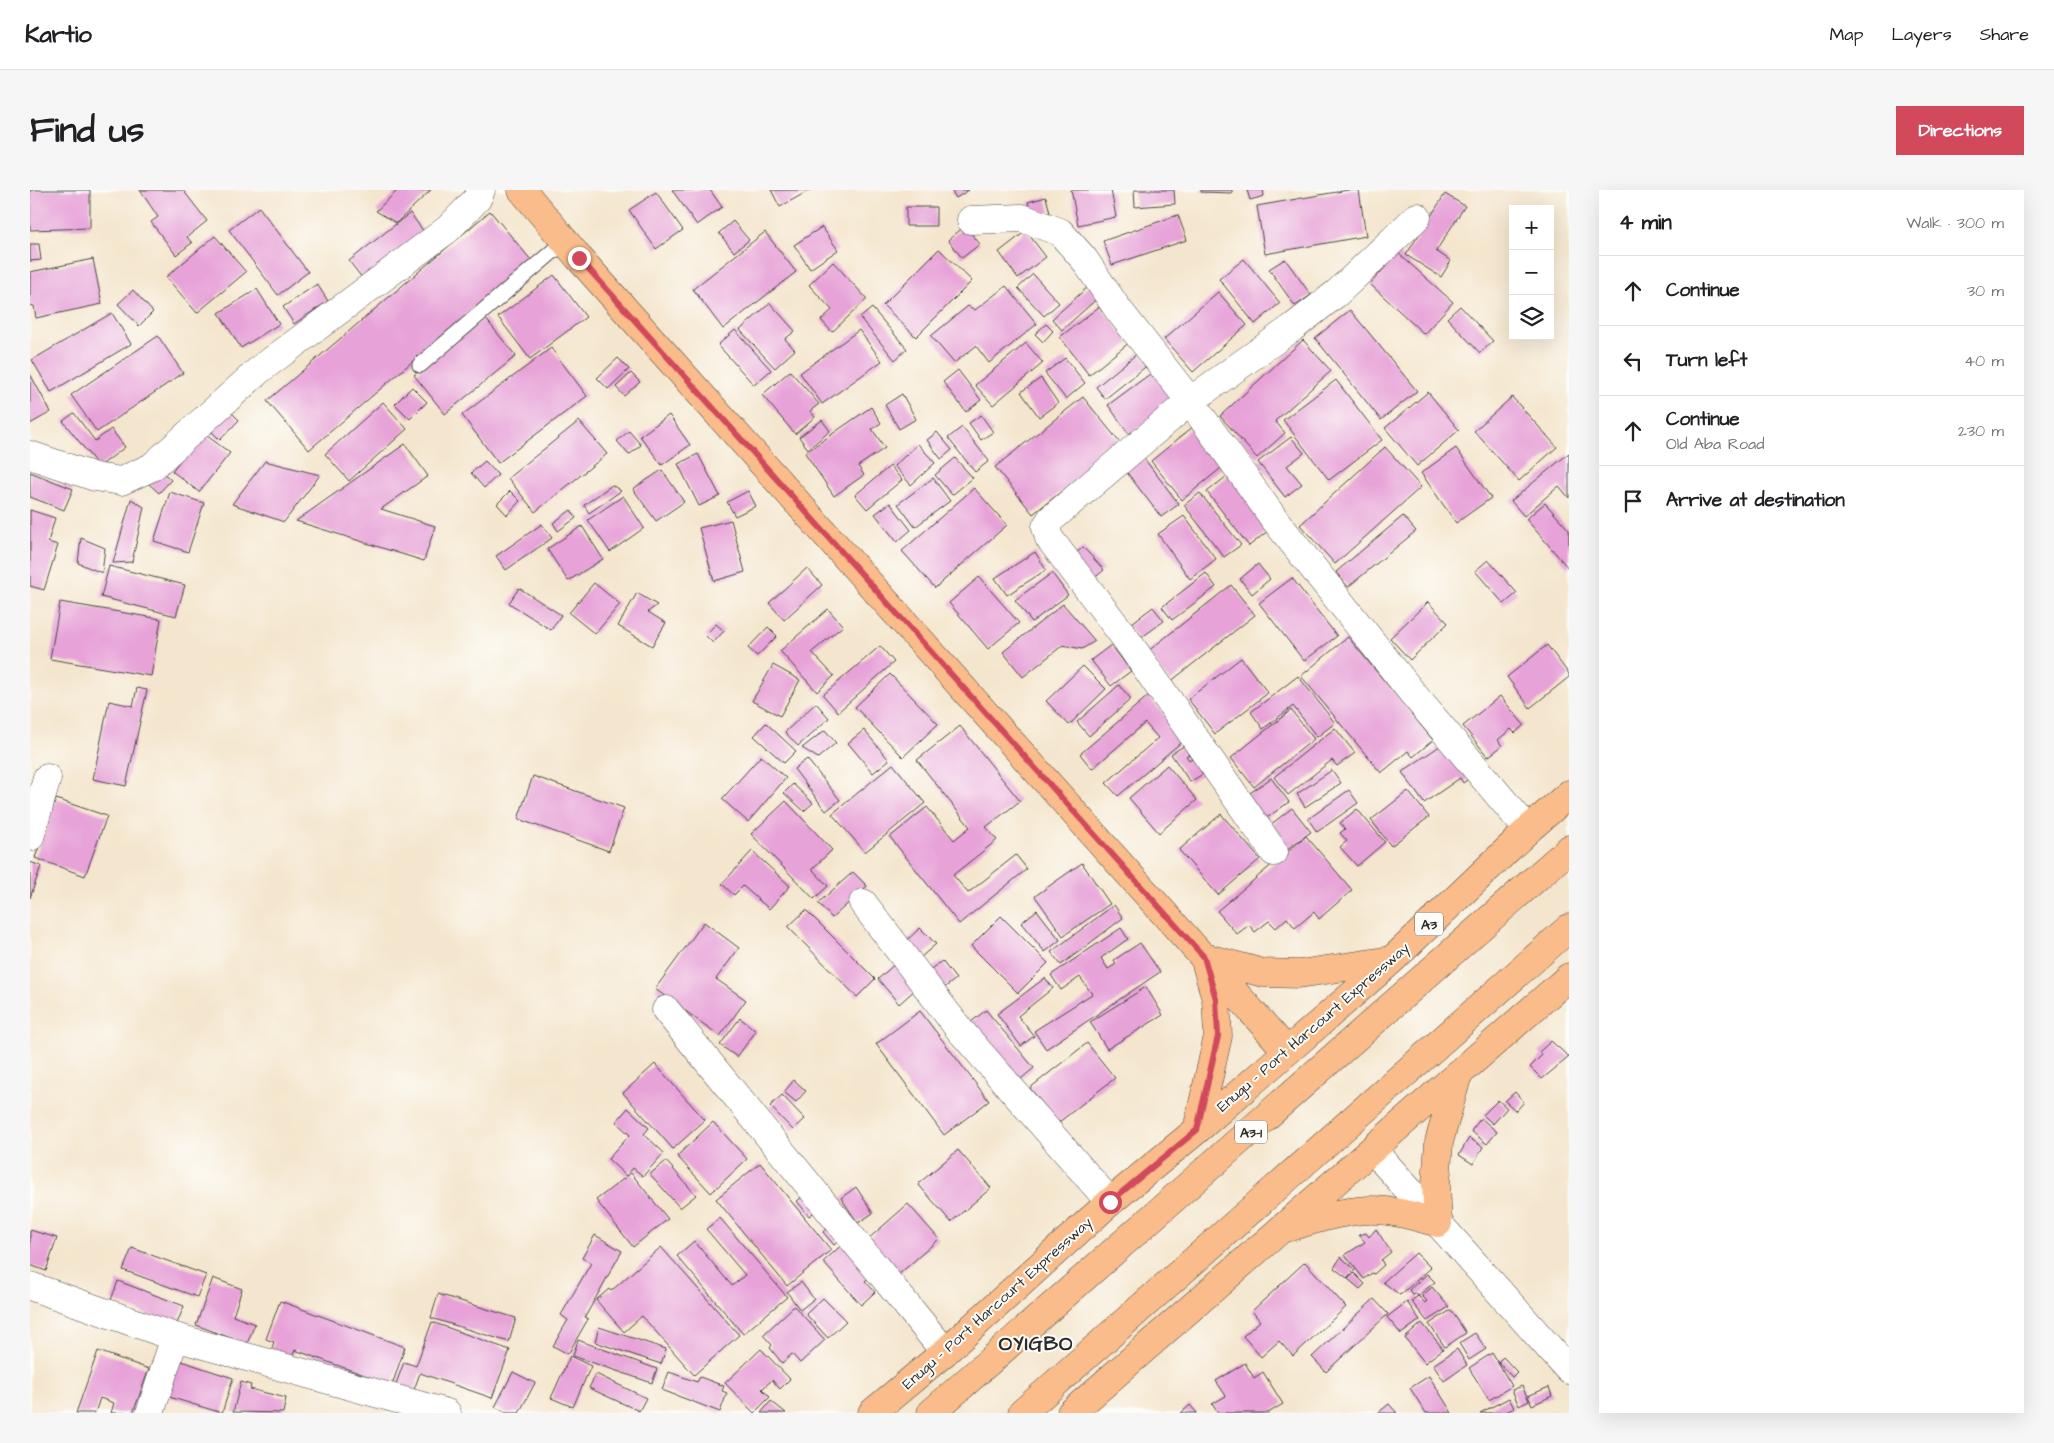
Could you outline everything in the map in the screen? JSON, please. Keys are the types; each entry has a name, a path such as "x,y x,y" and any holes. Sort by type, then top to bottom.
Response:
{"main road":[{"path":"522,190 565,241 1287,1051"},
{"name":"Enugu - Port Harcourt Expressway","path":"872,1413 944,1352 1110,1202 1197,1130 1392,960 1528,830 1569,794"},
{"name":"A3-1","path":"931,1413 1569,850"},
{"path":"1022,1413 1569,928"},
{"path":"1204,957 1263,973 1299,974 1392,960"},
{"path":"1197,1130 1218,1036 1216,999 1204,957"},
{"path":"1071,1413 1569,977"},
{"path":"1283,1228 1340,1213 1371,1210 1406,1215 1438,1223 1436,1184 1439,1142 1458,1074"}],"street":[{"path":"30,455 95,477 121,481 152,468 258,371 448,229 477,199 481,190"},
{"path":"1274,852 1126,639 1053,544 1046,527 1051,519 1190,401 1292,328 1337,293 1417,217"},
{"path":"971,220 1022,218 1060,232 1084,259 1117,308 1190,401 1281,528 1414,695 1528,830"},
{"path":"30,837 46,778"},
{"path":"863,903 959,1029 1110,1202"},
{"path":"666,1010 944,1352"},
{"path":"1373,1150 1569,1370"},
{"path":"30,1286 176,1338 447,1413"},
{"path":"150,1413 176,1338"}],"lane":[{"path":"420,365 565,241"}],"building":[{"path":"30,190 90,190 90,228 30,230"},
{"path":"140,190 183,190 207,221 187,237 192,243 176,255 151,222 158,217"},
{"path":"398,190 431,190 396,223 376,211"},
{"path":"672,190 710,190 722,207 697,225"},
{"path":"771,190 810,190 780,207"},
{"path":"951,190 969,190 956,198"},
{"path":"1071,190 1111,190 1116,217 1078,225"},
{"path":"1134,190 1174,190 1175,204 1135,207"},
{"path":"1201,190 1232,190 1232,193 1201,192"},
{"path":"1247,190 1263,190 1264,196 1250,200"},
{"path":"1348,190 1359,190 1366,236 1265,254 1257,206"},
{"path":"656,192 683,230 656,249 629,210"},
{"path":"1445,194 1465,206 1436,251 1451,261 1441,277 1406,255"},
{"path":"1046,197 1050,213 1031,213 1028,202"},
{"path":"259,207 308,272 278,295 229,230"},
{"path":"906,207 936,207 936,226 906,226"},
{"path":"490,211 531,260 309,450 267,401"},
{"path":"410,213 424,232 363,279 349,261"},
{"path":"1178,215 1187,240 1112,265 1103,241"},
{"path":"733,221 749,240 734,252 719,233"},
{"path":"965,226 980,244 962,258 948,240"},
{"path":"822,227 838,250 810,269 794,245"},
{"path":"1026,231 1046,257 1018,278 999,252"},
{"path":"765,232 796,272 723,329 693,289"},
{"path":"215,236 246,272 197,313 166,277"},
{"path":"30,244 39,244 41,260 30,261"},
{"path":"939,249 972,281 916,337 883,305"},
{"path":"1398,253 1453,302 1424,334 1370,284"},
{"path":"93,259 102,304 36,318 34,306 30,305 30,272"},
{"path":"1244,259 1280,303 1255,324 1219,279"},
{"path":"1285,259 1311,295 1295,306 1269,269"},
{"path":"833,262 867,299 832,332 821,320 832,310 809,285"},
{"path":"1033,274 1059,303 1044,316 1018,288"},
{"path":"554,275 586,317 530,359 498,317"},
{"path":"317,284 328,301 294,324 283,307"},
{"path":"1090,285 1100,296 1062,330 1052,319"},
{"path":"1006,286 1037,324 989,363 976,346 954,363 931,336 968,306 975,310"},
{"path":"257,289 279,324 241,348 219,313"},
{"path":"133,290 153,312 139,326 118,304"},
{"path":"1218,292 1247,325 1193,372 1164,339"},
{"path":"770,303 795,331 785,339 795,350 775,368 740,330"},
{"path":"1100,306 1130,342 1089,375 1060,337"},
{"path":"1460,306 1493,341 1480,353 1447,318"},
{"path":"872,308 907,349 895,360 860,318"},
{"path":"1350,310 1417,391 1381,420 1315,338"},
{"path":"112,313 131,344 51,392 32,360"},
{"path":"485,318 516,356 445,414 414,375"},
{"path":"1046,324 1053,331 1043,342 1035,334"},
{"path":"735,330 771,370 754,385 718,345"},
{"path":"859,330 882,361 822,404 800,373"},
{"path":"158,336 183,373 97,432 71,395"},
{"path":"1303,340 1331,371 1275,421 1285,433 1257,458 1220,416"},
{"path":"1026,343 1043,363 993,405 975,385"},
{"path":"551,348 587,396 498,463 462,415"},
{"path":"1139,352 1149,364 1105,399 1096,387"},
{"path":"618,358 629,369 608,389 597,378"},
{"path":"1065,358 1085,383 1066,399 1045,373"},
{"path":"958,370 981,400 966,412 943,382"},
{"path":"790,371 819,404 810,411 815,417 795,434 762,395"},
{"path":"1154,371 1175,400 1129,434 1108,405"},
{"path":"631,373 640,382 624,396 616,387"},
{"path":"30,374 51,412 30,424"},
{"path":"1041,378 1058,403 1039,417 1021,392"},
{"path":"1336,380 1382,440 1329,480 1283,420"},
{"path":"412,387 427,402 410,419 395,404"},
{"path":"1428,392 1459,430 1417,466 1385,428"},
{"path":"902,394 916,419 899,429 885,405"},
{"path":"1083,397 1121,444 1033,514 995,467"},
{"path":"1512,397 1557,447 1519,481 1474,431"},
{"path":"383,402 407,429 349,481 325,454"},
{"path":"226,407 239,420 220,440 207,427"},
{"path":"871,407 881,423 872,429 885,448 858,466 864,475 834,496 805,453"},
{"path":"74,413 95,441 111,429 125,447 99,467 63,421"},
{"path":"669,415 690,445 662,465 640,436"},
{"path":"981,415 993,432 981,440 969,423"},
{"path":"822,420 830,431 808,449 799,437"},
{"path":"579,421 607,454 535,512 508,478"},
{"path":"1194,426 1226,464 1182,500 1151,461"},
{"path":"962,427 989,461 975,472 948,438"},
{"path":"629,431 641,445 629,455 617,441"},
{"path":"202,432 230,453 199,492 172,471"},
{"path":"937,432 952,450 941,459 927,440"},
{"path":"1291,437 1304,453 1287,466 1302,484 1285,497 1258,462"},
{"path":"405,444 428,476 381,509 435,526 424,561 296,521"},
{"path":"918,444 935,463 911,485 894,466"},
{"path":"1385,447 1421,487 1335,564 1300,525"},
{"path":"1456,448 1491,498 1456,523 1421,473"},
{"path":"1569,453 1569,498 1559,486 1524,516 1511,501"},
{"path":"698,454 720,496 699,506 678,464"},
{"path":"1143,457 1179,504 1161,517 1125,470"},
{"path":"955,458 973,478 952,495 935,475"},
{"path":"265,461 320,475 284,522 232,504"},
{"path":"485,461 498,475 484,488 471,473"},
{"path":"890,466 902,480 867,509 855,495"},
{"path":"160,470 171,480 159,493 148,483"},
{"path":"662,470 684,502 656,521 633,489"},
{"path":"30,472 73,489 64,510 30,497"},
{"path":"1232,472 1273,527 1249,546 1207,492"},
{"path":"933,478 950,501 915,527 898,504"},
{"path":"612,485 621,491 589,513 584,505"},
{"path":"974,488 1007,525 935,588 902,551"},
{"path":"510,491 520,501 507,515 497,504"},
{"path":"748,491 756,506 735,516 727,502"},
{"path":"170,492 204,503 188,552 154,541"},
{"path":"1200,493 1241,545 1224,557 1184,505"},
{"path":"623,496 644,528 610,552 588,520"},
{"path":"131,499 144,507 132,562 113,563"},
{"path":"890,503 911,530 897,542 875,514"},
{"path":"1545,503 1569,530 1569,569 1526,519"},
{"path":"30,510 55,518 48,542 58,545 44,590 30,586"},
{"path":"571,510 576,518 558,531 553,523"},
{"path":"1184,516 1216,559 1190,579 1158,534"},
{"path":"1403,516 1416,531 1348,587 1336,572"},
{"path":"731,520 745,572 714,581 699,528"},
{"path":"542,524 552,538 506,570 496,556"},
{"path":"582,526 603,559 568,581 547,549"},
{"path":"81,538 105,548 102,573 78,563"},
{"path":"1083,547 1104,570 1092,580 1071,558"},
{"path":"1035,552 1046,570 1007,595 995,578"},
{"path":"1488,560 1517,593 1504,604 1475,571"},
{"path":"1258,564 1270,579 1252,594 1240,579"},
{"path":"109,566 185,585 176,616 101,597"},
{"path":"807,568 822,585 784,620 769,603"},
{"path":"1052,573 1068,595 1032,622 1015,600"},
{"path":"1206,573 1216,587 1172,620 1162,607"},
{"path":"979,577 1019,623 988,649 949,603"},
{"path":"1292,578 1337,636 1304,661 1259,603"},
{"path":"594,583 620,604 595,634 569,613"},
{"path":"1231,585 1255,615 1170,682 1147,652"},
{"path":"519,588 561,615 551,630 509,603"},
{"path":"637,593 657,605 648,612 666,623 652,646 618,626"},
{"path":"60,602 161,619 151,676 50,659"},
{"path":"1428,602 1448,623 1410,660 1390,638"},
{"path":"1063,604 1095,641 1082,649 1063,645 1023,677 1003,652"},
{"path":"1153,607 1164,621 1138,640 1128,626"},
{"path":"828,609 843,626 812,652 834,676 817,692 780,651"},
{"path":"716,624 724,631 713,643 705,635"},
{"path":"768,627 777,636 757,656 748,648"},
{"path":"1348,637 1433,740 1413,757 1408,751 1381,773 1301,676"},
{"path":"1111,645 1131,671 1111,686 1091,660"},
{"path":"1547,645 1569,674 1569,677 1530,708 1507,677"},
{"path":"880,646 894,662 838,712 823,695"},
{"path":"1241,658 1268,693 1215,734 1188,699"},
{"path":"773,665 800,680 780,716 752,701"},
{"path":"1083,666 1106,689 1069,725 1046,701"},
{"path":"890,674 938,724 903,757 855,707"},
{"path":"1298,676 1335,723 1317,737 1293,706 1263,729 1251,712"},
{"path":"1119,685 1131,699 1089,736 1077,722"},
{"path":"137,688 147,690 126,786 93,779 109,701 133,706"},
{"path":"1148,696 1185,739 1118,796 1106,783 1158,738 1145,723 1092,769 1080,754"},
{"path":"1500,696 1524,725 1515,733 1511,729 1498,740 1502,746 1488,757 1463,726"},
{"path":"816,703 829,718 798,746 785,732"},
{"path":"1291,710 1314,739 1254,787 1231,758"},
{"path":"766,723 796,751 784,763 754,736"},
{"path":"960,726 1020,801 986,827 997,840 953,875 968,893 1016,855 1027,869 959,924 890,837 927,807 954,840 970,827 917,760"},
{"path":"1335,728 1355,753 1337,766 1332,760 1288,795 1274,777"},
{"path":"825,730 836,743 818,758 802,748"},
{"path":"864,730 889,760 873,773 848,743"},
{"path":"1447,741 1472,776 1463,783 1460,778 1424,803 1402,772"},
{"path":"1187,744 1193,752 1186,756 1189,760 1196,756 1206,772 1190,782 1171,754"},
{"path":"761,756 786,778 748,822 722,799"},
{"path":"807,759 840,800 826,811 794,769"},
{"path":"893,764 925,803 865,852 832,814"},
{"path":"1167,765 1197,800 1159,833 1129,798"},
{"path":"1332,770 1341,783 1305,807 1297,794"},
{"path":"533,776 624,808 609,851 518,819"},
{"path":"1271,778 1289,802 1261,822 1243,798"},
{"path":"793,784 813,803 804,811 784,793"},
{"path":"1349,790 1358,803 1317,832 1308,819"},
{"path":"1408,791 1429,817 1391,846 1371,820"},
{"path":"56,799 107,816 85,876 35,858"},
{"path":"786,801 832,850 812,869 828,886 814,899 751,834"},
{"path":"1292,808 1311,832 1283,852 1265,829"},
{"path":"1357,809 1385,842 1357,866 1340,847 1347,841 1340,833 1345,829 1340,823"},
{"path":"1221,814 1260,859 1218,895 1179,850"},
{"path":"1306,836 1352,890 1319,919 1314,912 1295,928 1287,918 1276,928 1269,921 1255,932 1249,925 1237,934 1217,911"},
{"path":"752,851 790,886 769,909 743,886 734,895 722,884"},
{"path":"30,862 41,866 30,898"},
{"path":"1082,863 1110,904 1063,936 1035,896"},
{"path":"853,872 867,886 832,918 818,903"},
{"path":"1114,905 1123,918 1061,965 1051,952"},
{"path":"806,910 875,979 857,997 788,927"},
{"path":"1037,910 1060,940 1045,952 1021,923"},
{"path":"1001,916 1048,963 1018,993 971,946"},
{"path":"704,922 739,948 716,979 746,1000 720,1036 655,989"},
{"path":"920,928 936,944 921,957 906,941"},
{"path":"1121,928 1128,939 1101,958 1108,969 1116,964 1114,960 1140,943 1160,972 1046,1049 1034,1031 1092,994 1080,977 1061,990 1051,975"},
{"path":"942,961 956,979 939,992 925,973"},
{"path":"896,963 917,988 899,1004 878,979"},
{"path":"1045,978 1053,988 1018,1016 1034,1036 1021,1046 997,1014"},
{"path":"1146,987 1163,1015 1107,1049 1090,1022"},
{"path":"986,1010 1034,1068 1015,1084 966,1026"},
{"path":"920,1011 989,1101 944,1135 876,1044"},
{"path":"740,1018 756,1031 737,1057 720,1045"},
{"path":"1551,1041 1569,1057 1542,1079 1530,1067 1542,1055 1539,1052"},
{"path":"1087,1043 1115,1078 1058,1123 1030,1088"},
{"path":"655,1064 705,1120 673,1149 623,1093"},
{"path":"794,1080 806,1091 796,1102 784,1092"},
{"path":"1515,1092 1524,1102 1516,1111 1505,1101"},
{"path":"782,1095 805,1119 793,1130 770,1106"},
{"path":"1498,1100 1507,1108 1493,1124 1483,1115"},
{"path":"628,1108 649,1128 644,1134 664,1153 643,1176 633,1168 626,1176 608,1159 630,1135 616,1122"},
{"path":"1481,1118 1497,1132 1487,1144 1471,1131"},
{"path":"713,1122 747,1159 711,1193 677,1156"},
{"path":"1469,1138 1483,1147 1473,1164 1459,1155"},
{"path":"958,1150 991,1188 951,1222 918,1184"},
{"path":"666,1161 696,1195 680,1208 650,1174"},
{"path":"760,1163 831,1250 787,1286 716,1199"},
{"path":"631,1173 668,1219 633,1247 596,1200"},
{"path":"856,1187 873,1213 858,1223 841,1198"},
{"path":"808,1193 820,1208 809,1216 797,1201"},
{"path":"908,1204 939,1239 898,1275 867,1240"},
{"path":"720,1218 787,1297 743,1334 677,1256 694,1241 732,1286 745,1275 706,1229"},
{"path":"833,1223 844,1237 834,1245 823,1232"},
{"path":"1376,1229 1391,1252 1381,1260 1384,1265 1374,1274 1372,1273 1364,1279 1345,1255 1365,1242 1359,1235 1366,1233 1369,1237"},
{"path":"30,1230 57,1238 46,1271 30,1265"},
{"path":"595,1235 622,1251 585,1317 588,1319 568,1354 553,1346 568,1320 561,1315 591,1263 582,1258"},
{"path":"845,1242 873,1274 865,1281 875,1292 861,1305 823,1262"},
{"path":"661,1247 739,1335 694,1375 642,1316 624,1332 596,1300 609,1289 611,1291"},
{"path":"132,1248 206,1275 197,1297 123,1270"},
{"path":"1416,1253 1431,1268 1400,1295 1383,1282"},
{"path":"1341,1257 1355,1270 1347,1278 1334,1268"},
{"path":"1305,1262 1346,1307 1293,1356 1279,1341 1261,1357 1243,1336 1260,1321 1252,1311"},
{"path":"1354,1273 1365,1284 1360,1289 1348,1279"},
{"path":"1427,1274 1435,1282 1418,1296 1416,1294 1412,1295 1409,1290"},
{"path":"213,1278 242,1289 233,1316 255,1324 247,1344 196,1325"},
{"path":"118,1281 184,1306 176,1326 111,1300"},
{"path":"801,1282 814,1299 800,1310 787,1292"},
{"path":"1432,1287 1449,1307 1427,1321 1411,1301 1418,1296 1425,1303 1427,1301 1422,1296"},
{"path":"438,1294 516,1318 509,1342 431,1318"},
{"path":"823,1298 846,1321 828,1338 806,1314"},
{"path":"1374,1299 1388,1314 1326,1372 1312,1357"},
{"path":"280,1301 405,1347 392,1385 295,1350 290,1362 270,1354 274,1342 266,1339"},
{"path":"1407,1302 1420,1320 1401,1334 1387,1317"},
{"path":"794,1306 825,1340 800,1363 792,1354 782,1363 770,1348 772,1345 763,1335"},
{"path":"1451,1310 1466,1333 1445,1347 1429,1324"},
{"path":"432,1322 510,1350 492,1398 420,1373 411,1398 393,1392 404,1362 416,1366"},
{"path":"1422,1323 1443,1349 1425,1363 1405,1338"},
{"path":"599,1327 666,1349 661,1364 595,1342"},
{"path":"1475,1333 1486,1349 1469,1360 1459,1343"},
{"path":"578,1340 657,1369 652,1383 573,1356"},
{"path":"761,1349 790,1379 780,1389 772,1380 762,1389 770,1397 754,1413 725,1383"},
{"path":"1457,1349 1467,1365 1444,1381 1433,1365"},
{"path":"98,1351 149,1369 133,1413 111,1413 114,1403 100,1398 95,1413 76,1413"},
{"path":"1492,1353 1512,1386 1489,1400 1469,1368"},
{"path":"570,1356 591,1366 573,1407 551,1398"},
{"path":"1503,1357 1517,1372 1512,1377 1498,1362"},
{"path":"178,1360 233,1378 222,1413 166,1396"},
{"path":"1245,1363 1254,1378 1263,1372 1283,1404 1268,1413 1218,1413 1212,1404 1226,1396 1216,1381"},
{"path":"513,1372 535,1383 519,1413 507,1413 495,1407"},
{"path":"669,1372 697,1382 700,1377 724,1386 722,1391 727,1393 720,1412 662,1390"},
{"path":"596,1374 646,1398 639,1411 589,1388"},
{"path":"1429,1376 1452,1413 1426,1413 1410,1388"},
{"path":"241,1382 251,1385 250,1389 286,1398 283,1413 233,1412"},
{"path":"1522,1386 1529,1401 1519,1406 1512,1390"},
{"path":"1549,1387 1552,1396 1532,1405 1528,1396"},
{"path":"1509,1398 1514,1408 1504,1413 1480,1413"},
{"path":"771,1401 786,1413 761,1413"},
{"path":"1389,1404 1397,1413 1378,1413"},
{"path":"1190,1405 1197,1413 1181,1413"}],"district":[{"name":"OYIGBO","path":"1036,1343"}],"route":[{"path":"579,258 1204,957 1216,999 1218,1036 1197,1130 1110,1202"}]}
